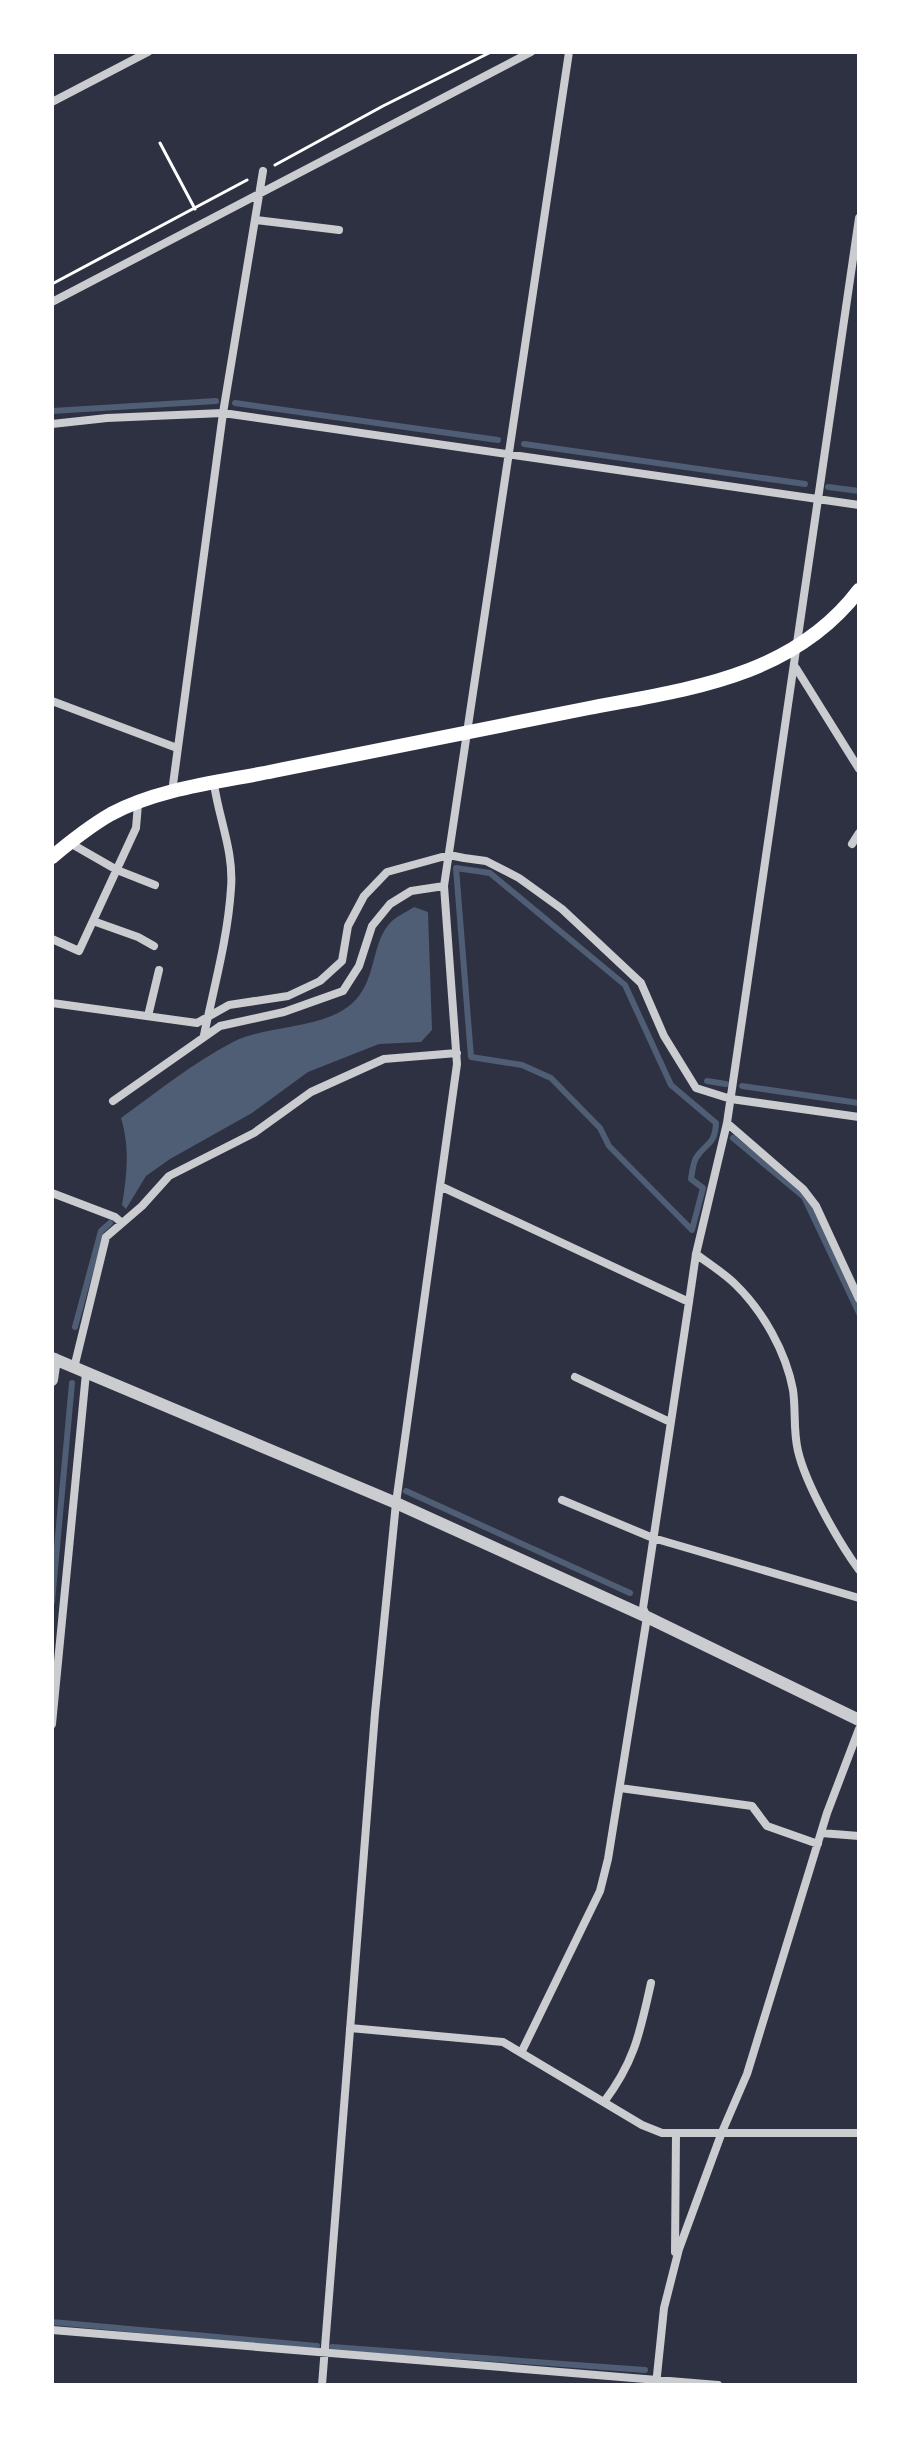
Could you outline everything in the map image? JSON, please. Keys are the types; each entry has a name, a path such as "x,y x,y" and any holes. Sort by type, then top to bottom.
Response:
{"main road":[{"path":"52,857 111,814 172,792 703,686 763,666 798,647 859,590"}],"street":[{"path":"52,102 148,52"},
{"path":"52,302 531,52"},
{"path":"322,2385 374,1729 396,1503 457,1064 444,886 508,453 572,53"},
{"path":"172,792 223,413 263,171"},
{"path":"521,2053 600,1891 608,1859 647,1617 643,1608 696,1254 731,1099 859,218"},
{"path":"256,220 339,230"},
{"path":"52,424 107,418 223,413 859,505"},
{"path":"795,667 859,769"},
{"path":"52,701 177,748"},
{"path":"204,1035 231,887 228,843 214,784"},
{"path":"52,939 79,951 136,828 138,804"},
{"path":"852,844 859,833"},
{"path":"70,843 117,870 155,885"},
{"path":"52,1003 197,1023 229,1005 288,996 320,981 342,961 348,926 364,896 387,872 449,855 486,861 519,878 562,909 641,983 664,1036 696,1088 731,1099 859,1117"},
{"path":"113,1101 220,1026 284,1012 343,991 359,966 372,926 390,904 411,891 444,886"},
{"path":"93,921 154,946"},
{"path":"148,1016 159,970"},
{"path":"52,1724 80,1371 106,1237 142,1206 169,1176 254,1133 311,1092 384,1059 457,1053"},
{"path":"727,1123 803,1189 816,1206 859,1299"},
{"path":"440,1186 689,1302"},
{"path":"52,1193 115,1217 122,1223"},
{"path":"696,1254 735,1283 760,1312 778,1346 793,1387 797,1448 803,1466 846,1552 859,1570"},
{"path":"52,1380 53,1358 396,1503 647,1617 859,1720"},
{"path":"575,1377 670,1422"},
{"path":"562,1500 653,1538 859,1598"},
{"path":"657,2382 664,2308 675,2266 722,2132 747,2074 821,1833 859,1729"},
{"path":"620,1788 752,1806 767,1826 818,1844"},
{"path":"821,1833 859,1836"},
{"path":"604,2102 623,2078 635,2049 651,1983"},
{"path":"350,2028 503,2042 662,2133 859,2133"},
{"path":"675,2266 676,2133"},
{"path":"52,2330 718,2385"}],"path":[{"path":"160,143 195,209"}],"water":[{"path":"414,907 428,912 432,1030 421,1042 379,1044 308,1072 252,1113 146,1176 126,1209 122,1205 127,1151 121,1118 190,1068 233,1042 323,1019 349,1006 365,986 385,929 395,918"}],"waterway":[{"path":"52,411 216,401"},
{"path":"235,403 498,440"},
{"path":"524,444 805,484"},
{"path":"828,487 859,491"},
{"path":"456,868 490,873 625,985 671,1085 716,1123 712,1140 699,1153 693,1165 691,1179 703,1188 692,1230 609,1146 600,1128 551,1078 522,1065 471,1057 456,868"},
{"path":"707,1081 726,1084"},
{"path":"742,1086 859,1103"},
{"path":"733,1138 804,1197 859,1313"},
{"path":"75,1327 101,1231 110,1223"},
{"path":"52,1602 72,1383"},
{"path":"406,1491 630,1593"},
{"path":"52,2322 317,2346"},
{"path":"332,2347 645,2370"}]}
